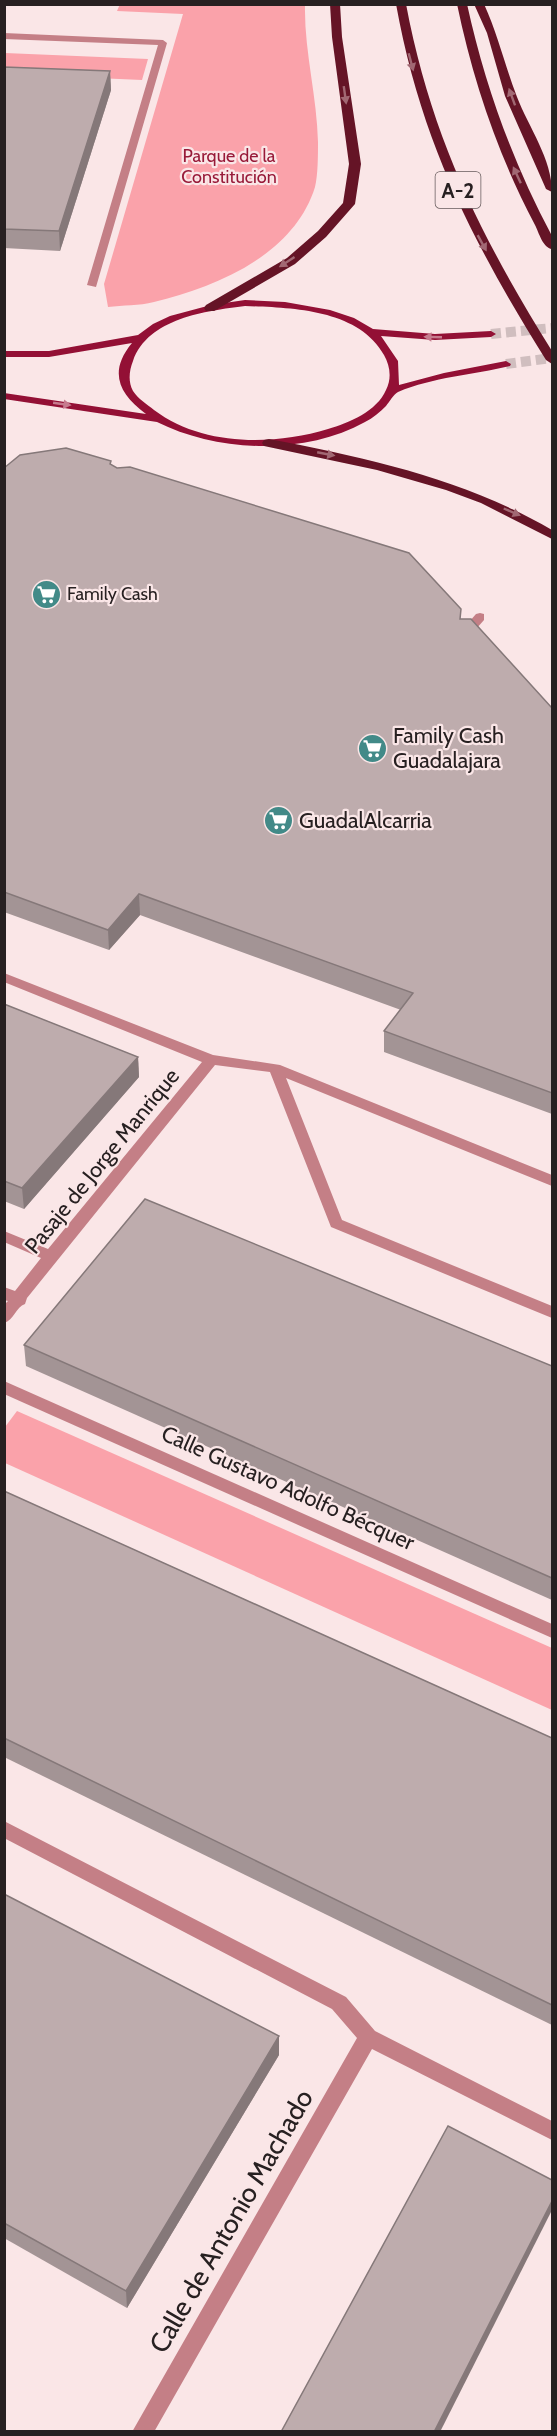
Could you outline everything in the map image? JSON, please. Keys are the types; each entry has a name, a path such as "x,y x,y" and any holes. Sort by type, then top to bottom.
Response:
{"highway":[{"path":"210,308 291,261 322,234 349,204 355,164 337,37 335,4"},
{"name":"A-2","path":"401,4 406,44 421,99 445,162 475,230 513,299 552,360"},
{"name":"A-2","path":"462,4 482,90 508,155 552,246"},
{"path":"479,4 492,33 512,96 552,189"},
{"path":"269,442 370,463 430,479 529,520 552,534"}],"main road":[{"path":"4,396 157,419 184,431 208,438 240,442 269,442 302,439 333,432 359,421 379,407 392,391 396,370 389,350 371,332 326,312 281,304 245,303 210,308 184,315 161,325 141,338 127,357 123,376 129,394 157,419"},
{"path":"371,332 435,337 491,334"},
{"path":"4,354 49,354 141,338"},
{"path":"392,391 444,376 506,364"}],"street":[{"path":"4,36 163,43 92,285"},
{"path":"465,634 480,617"},
{"path":"4,977 211,1060 275,1068 552,1181"},
{"name":"Pasaje de Jorge Manrique","path":"4,1317 211,1060"},
{"path":"275,1068 336,1222 552,1312"},
{"path":"4,1236 51,1256"},
{"path":"4,1293 20,1300"},
{"name":"Calle Gustavo Adolfo Bécquer","path":"4,1387 552,1631"},
{"path":"4,1829 339,2003 368,2037 552,2131"},
{"name":"Calle de Antonio Machado","path":"142,2432 368,2037"}],"green space":[{"name":"Parque de la Constitución","path":"120,4 305,5 306,39 317,125 318,165 315,187 305,211 290,232 250,264 227,277 178,296 137,305 108,307 104,284 183,14 117,11"},
{"path":"5,53 148,59 142,80 5,74"},
{"path":"17,1411 552,1648 552,1710 5,1463 5,1427"}],"building":[{"path":"4,67 110,71 59,231 4,229"},
{"name":"GuadalAlcarria","path":"66,448 111,461 110,464 117,468 130,467 409,553 461,609 460,619 471,619 552,708 552,1093 384,1031 413,993 139,894 108,930 4,892 4,468 20,455"},
{"path":"4,1004 138,1057 22,1188 4,1181"},
{"path":"145,1199 552,1366 552,1578 24,1345"},
{"path":"4,1491 552,1738 552,2005 4,1738"},
{"path":"4,1894 279,2036 126,2291 4,2223"},
{"path":"448,2126 552,2180 552,2201 434,2432 281,2432"}],"tunnel":[{"path":"491,334 552,328"},
{"path":"506,364 552,358"}],"place":[{"name":"Family Cash","path":"46,594"},
{"name":"Family Cash Guadalajara","path":"372,748"},
{"name":"GuadalAlcarria","path":"278,820"}]}
